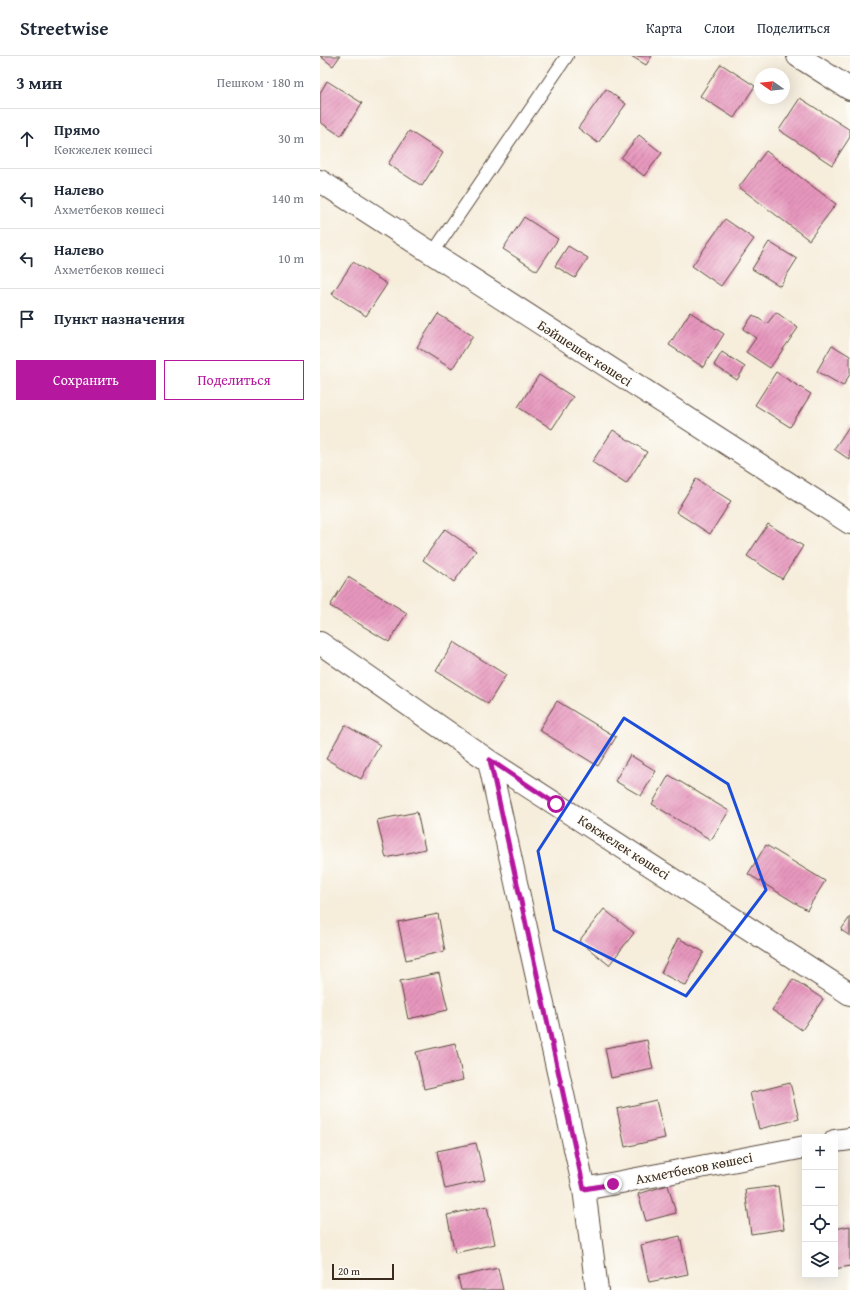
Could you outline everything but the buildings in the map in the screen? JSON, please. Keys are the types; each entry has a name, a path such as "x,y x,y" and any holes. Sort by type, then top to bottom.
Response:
{"street":[{"path":"798,56 850,89"},
{"name":"Бәйшешек көшесі","path":"320,181 850,523"},
{"name":"Көкжелек көшесі","path":"320,643 490,760 850,994"},
{"path":"490,760 584,1189 597,1290"},
{"path":"838,1141 850,1139"},
{"name":"Ахметбеков көшесі","path":"584,1189 802,1148"}],"lane":[{"path":"432,254 567,56"}],"highlighted area":[{"path":"624,718 728,784 766,890 686,996 554,930 538,851"}],"route":[{"path":"556,804 490,760 584,1189 613,1184"}]}
